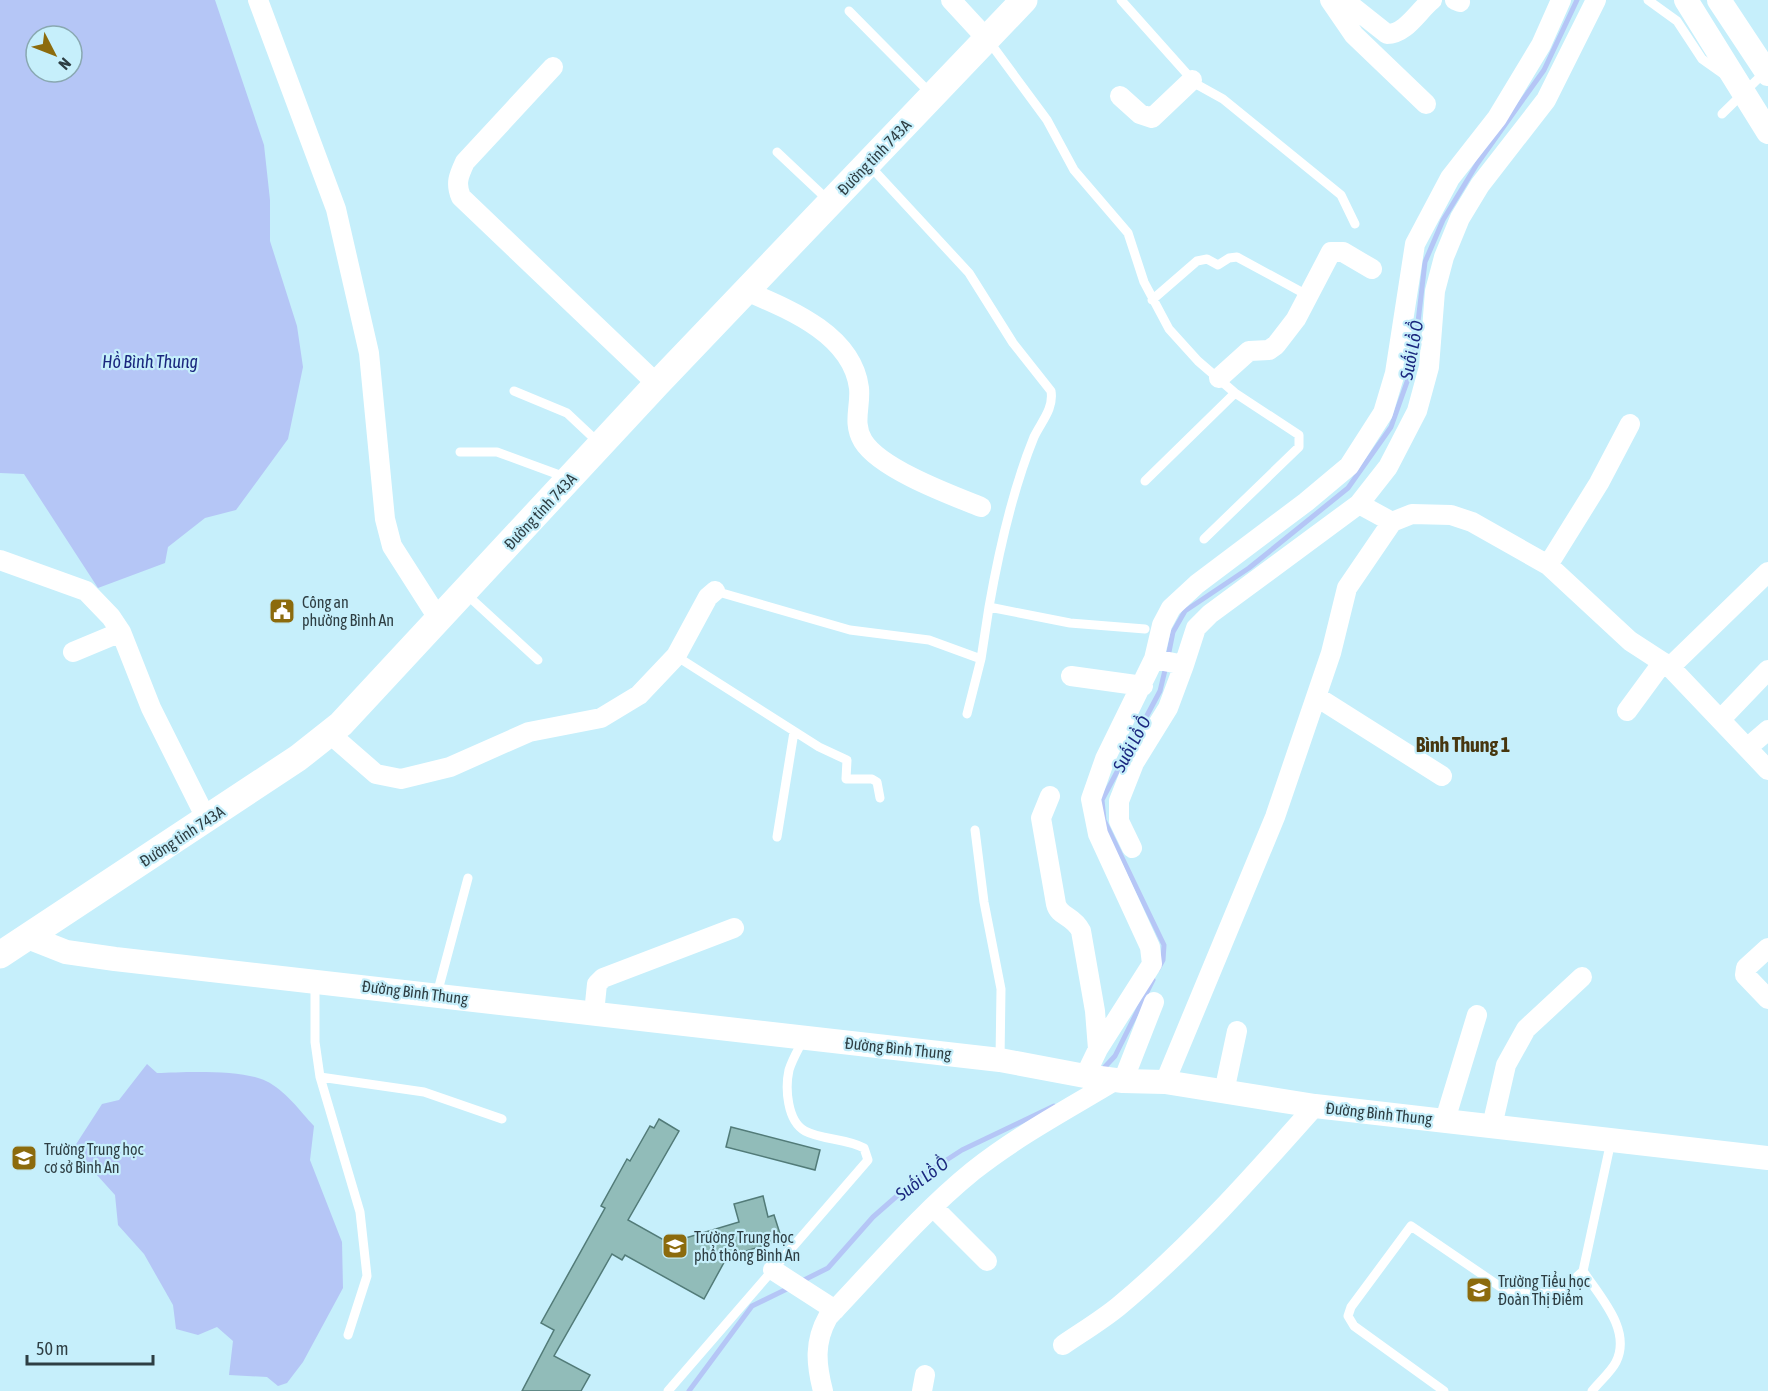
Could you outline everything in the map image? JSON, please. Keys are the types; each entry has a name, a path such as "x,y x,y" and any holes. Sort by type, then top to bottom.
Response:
{"main road":[{"name":"Đường tỉnh 743A","path":"0,955 207,820 298,758 329,733 602,446 657,384 1024,0"}],"street":[{"path":"951,0 987,39"},
{"path":"1330,0 1344,22 1426,104"},
{"path":"1344,0 1388,34 1395,34 1402,30 1432,0"},
{"path":"1098,1048 1152,964 1150,947 1098,834 1091,799 1105,759 1143,686 1154,659 1162,625 1171,608 1197,584 1306,502 1349,465 1383,413 1395,373 1415,244 1450,178 1497,118 1541,45 1561,0"},
{"path":"1132,848 1119,821 1121,793 1134,763 1168,708 1181,665 1196,628 1210,614 1359,504 1388,467 1417,411 1429,367 1435,291 1444,256 1460,218 1480,184 1546,100 1596,0"},
{"path":"1686,0 1768,132"},
{"path":"1719,0 1767,72"},
{"path":"262,3 336,209 369,353 385,519 392,546 438,618"},
{"path":"1377,57 1388,34"},
{"path":"553,67 465,162 457,187 461,197 657,384"},
{"path":"1120,96 1140,114 1152,118 1192,80"},
{"path":"1219,378 1249,351 1269,350 1276,345 1296,319 1331,252 1343,252 1372,268"},
{"path":"746,291 808,320 834,342 851,364 859,388 857,427 871,451 889,464 946,494 981,507"},
{"path":"1548,565 1599,483 1630,424"},
{"path":"1359,504 1392,522"},
{"path":"1165,1082 1275,817 1331,653 1347,588 1392,522 1412,514 1451,515 1472,522 1548,565 1630,641 1667,665 1768,770"},
{"path":"0,560 86,591 111,617 121,632 151,708 207,820"},
{"path":"1627,711 1667,665 1768,572"},
{"path":"329,733 376,774 401,779 423,776 450,768 529,732 601,718 639,695 676,656 708,597 716,591"},
{"path":"73,652 121,632"},
{"path":"1154,659 1181,665"},
{"path":"1721,719 1768,670"},
{"path":"1071,676 1143,686"},
{"path":"1317,697 1442,776"},
{"path":"1747,748 1768,730"},
{"path":"1050,796 1041,818 1056,904 1061,913 1076,921 1081,931 1095,1011 1098,1048 1106,1079"},
{"path":"594,1013 597,984 603,978 734,928"},
{"name":"Đường Bình Thung","path":"28,937 66,952 1000,1060 1106,1079 1165,1082 1315,1106 1612,1138 1768,1158"},
{"path":"1768,948 1746,968 1745,975 1768,999"},
{"path":"1492,1126 1506,1065 1526,1029 1582,977"},
{"path":"823,1391 816,1348 821,1330 835,1310 933,1207 1004,1149 1106,1079 1154,1002"},
{"path":"1445,1120 1477,1015"},
{"path":"1224,1092 1237,1031"},
{"path":"1063,1345 1119,1306 1193,1239 1229,1203 1315,1106"},
{"path":"933,1207 987,1261"},
{"path":"778,1274 835,1310"}],"lane":[{"path":"1121,0 1192,80 1223,99 1341,195 1355,224"},
{"path":"1648,0 1677,21 1707,65 1741,87"},
{"path":"849,11 933,95"},
{"path":"987,39 1041,111 1074,170 1128,233 1152,300 1169,329 1198,361 1235,393 1299,435 1299,447 1204,539"},
{"path":"1722,114 1741,87 1767,72"},
{"path":"777,152 830,202"},
{"path":"868,164 969,273 1013,343 1051,391 1053,399 1035,435 1020,478 995,569 981,659 967,714"},
{"path":"1152,300 1197,261 1207,260 1218,265 1229,258 1237,257 1307,295"},
{"path":"514,391 567,413 602,446"},
{"path":"1145,481 1235,393"},
{"path":"460,452 496,452 570,479"},
{"path":"716,591 850,630 929,640 981,659"},
{"path":"463,592 538,660"},
{"path":"989,607 1070,623 1145,629"},
{"path":"676,656 794,732 847,760 846,779 872,779 877,782 880,798"},
{"path":"777,837 794,732"},
{"path":"975,830 984,902 1001,989 1000,1060"},
{"path":"437,994 468,878"},
{"path":"315,980 315,1042 320,1077 360,1212 368,1276 348,1335"},
{"path":"668,1391 778,1274 868,1160 864,1148 852,1141 805,1131 793,1118 788,1101 789,1071 804,1038"},
{"path":"320,1077 424,1092 502,1119"},
{"path":"1444,1391 1354,1326 1348,1316 1351,1307 1411,1226 1502,1288 1528,1294 1560,1292 1583,1271 1612,1138"},
{"path":"1583,1271 1611,1312 1622,1337 1616,1362 1592,1391"}],"water":[{"name":"Hồ Bình Thung","path":"0,0 215,0 264,145 270,200 270,241 297,326 303,367 288,439 236,510 205,518 168,547 165,563 98,588 24,474 0,473"},
{"path":"147,1064 157,1073 228,1073 256,1077 273,1085 286,1095 314,1126 310,1160 342,1242 343,1288 303,1362 287,1383 278,1386 267,1377 229,1375 233,1341 217,1327 198,1335 176,1329 173,1305 144,1254 118,1225 115,1195 87,1164 71,1152 102,1104 119,1100"}],"building":[{"path":"659,1119 679,1131 628,1220 669,1243 739,1222 734,1204 763,1196 768,1217 774,1215 782,1240 727,1257 704,1299 625,1255 622,1260 612,1254 554,1356 590,1375 581,1391 522,1391 554,1330 541,1323 605,1208 601,1206 627,1159 630,1161 650,1126 654,1128"},
{"path":"731,1127 820,1150 815,1170 726,1147"}],"waterway":[{"name":"Suối Lồ Ồ","path":"1168,657 1173,632 1185,611 1249,568 1348,488 1391,427 1413,365 1425,262 1443,220 1477,164 1544,70 1577,0"},
{"name":"Suối Lồ Ồ","path":"1158,969 1163,960 1164,945 1104,820 1102,800 1160,691 1166,666"},
{"name":"Suối Lồ Ồ","path":"1102,1070 1115,1056 1153,980"},
{"name":"Suối Lồ Ồ","path":"802,1281 828,1268 873,1217 914,1181 962,1150 1054,1106"},
{"name":"Suối Lồ Ồ","path":"689,1391 752,1306 791,1287"}],"place":[{"name":"Công an phường Bình An","path":"282,611"},
{"name":"Trường Trung học cơ sở Bình An","path":"24,1158"},
{"name":"Trường Trung học phổ thông Bình An","path":"675,1246"},
{"name":"Trường Tiểu học Đoàn Thị Điểm","path":"1479,1290"}],"district":[{"name":"Bình Thung 1","path":"1463,745"}]}
